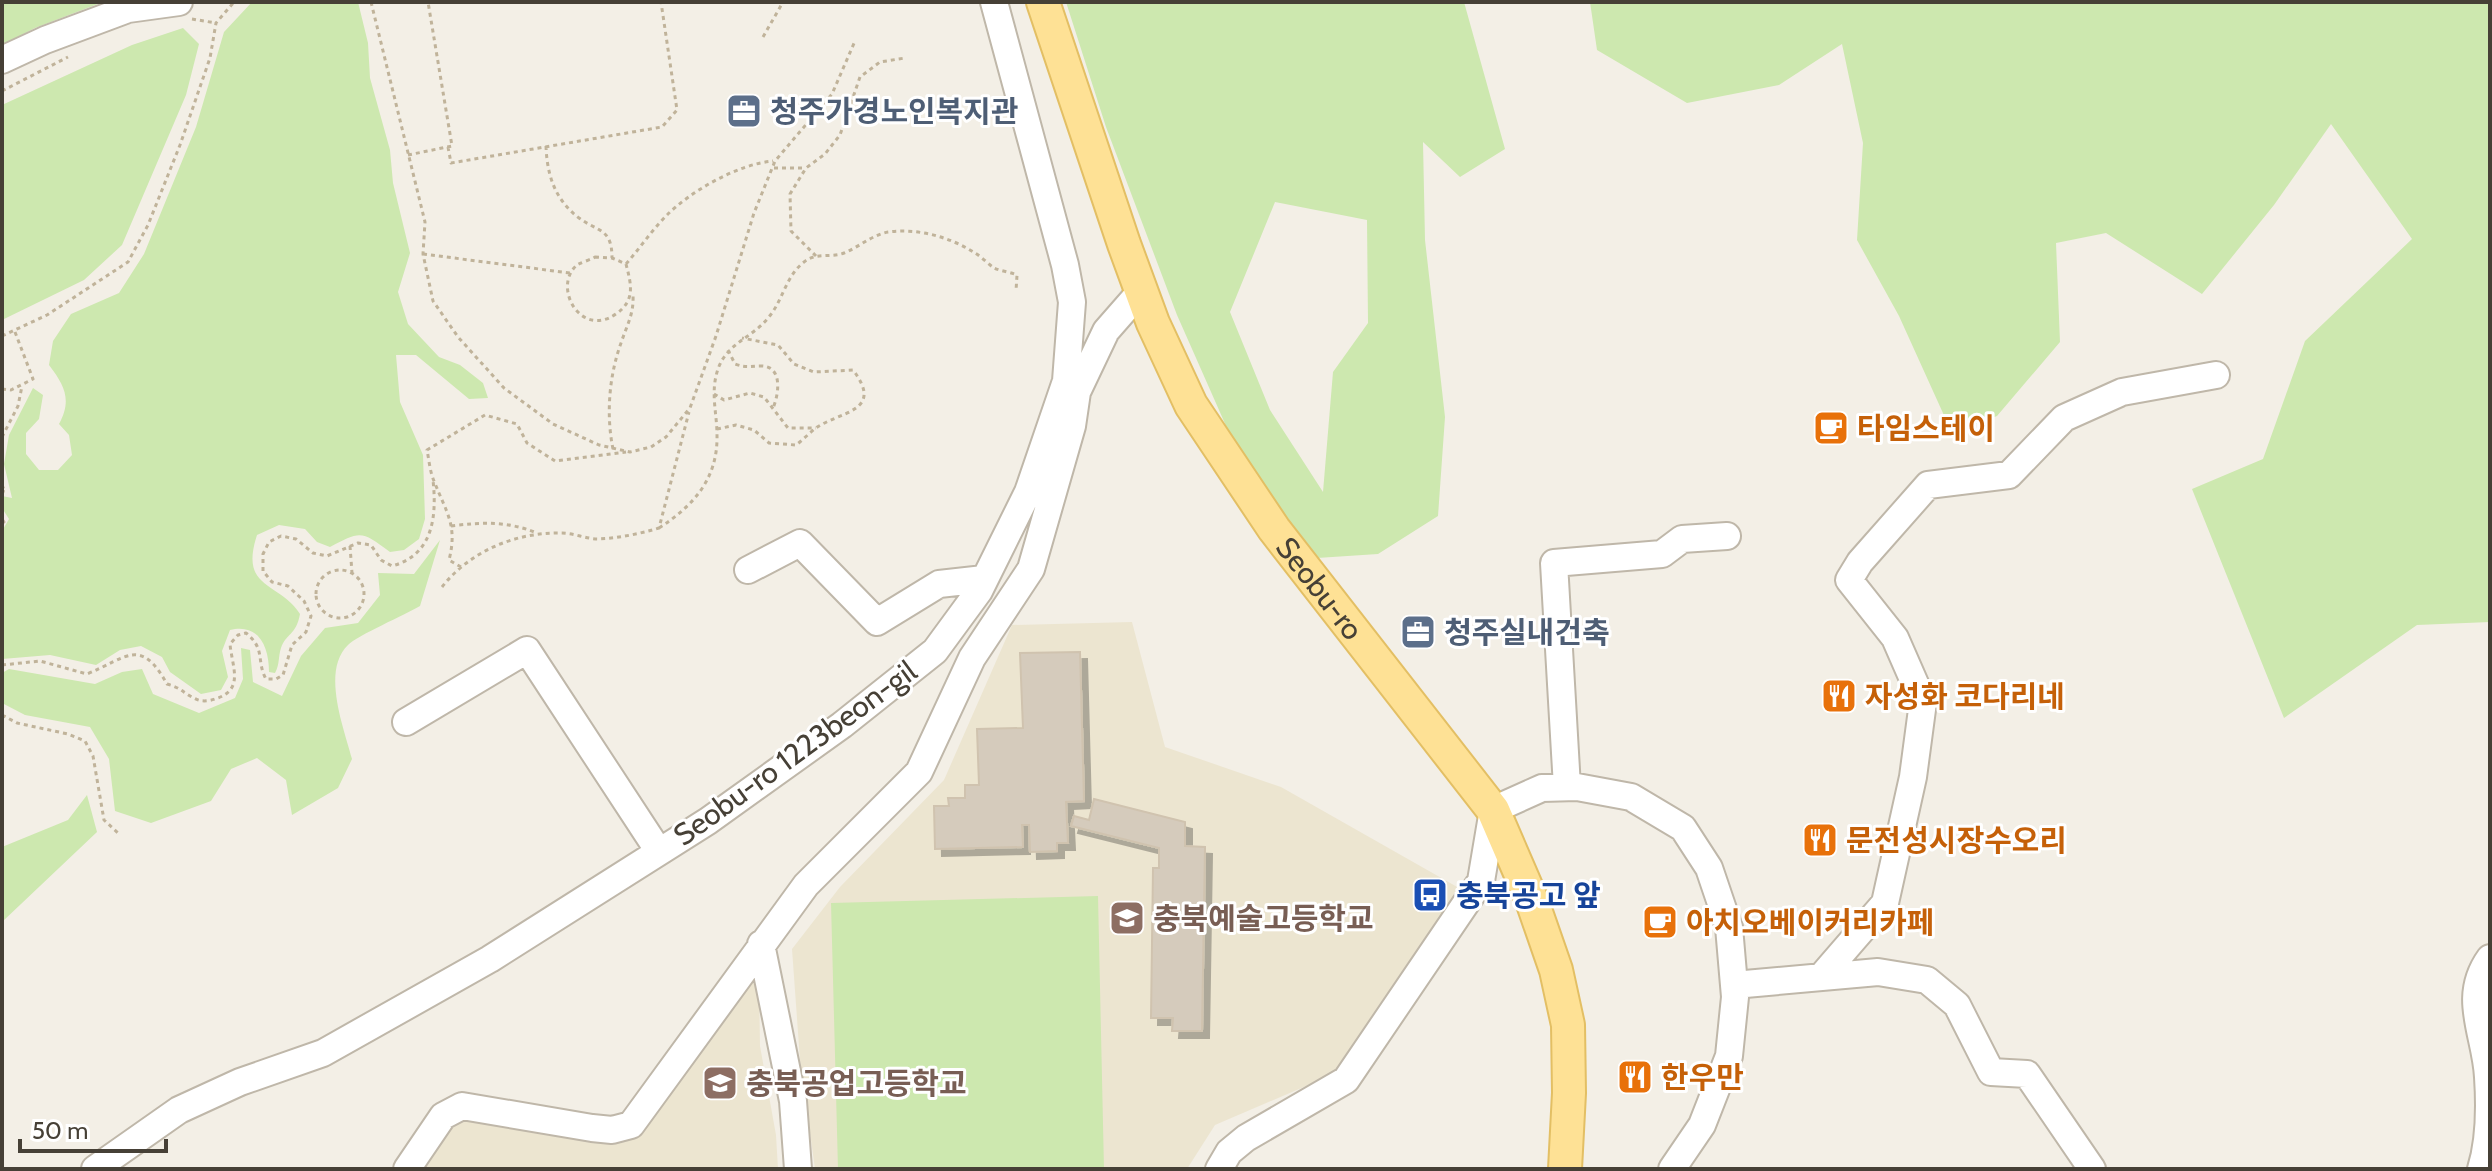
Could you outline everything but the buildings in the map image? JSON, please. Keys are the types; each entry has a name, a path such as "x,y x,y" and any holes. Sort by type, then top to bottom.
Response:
{"main road":[{"name":"Seobu-ro","path":"1043,2 1141,291 1191,405 1274,529 1493,810 1536,912 1556,970 1568,1025 1569,1093 1565,1169"}],"street":[{"name":"Seobu-ro 1223beon-gil","path":"95,1169 179,1110 240,1082 323,1053 490,959 708,821 842,725 935,651 1040,492 1066,381 1072,302 1061,250 994,2"},
{"path":"2,60 45,40 128,9 182,10"},
{"path":"407,1169 443,1116 462,1106 592,1128 612,1130 631,1125 806,885 919,772 972,658 1031,569 1040,492 1072,426 1077,392 1106,331 1141,291"},
{"path":"1821,977 1885,903 1913,777 1923,702 1895,638 1849,580 1860,562 1928,485 2009,475 2064,418 2122,392 2216,375"},
{"path":"1567,787 1554,563 1662,554 1682,539 1727,536"},
{"path":"748,570 800,543 877,622 939,584 984,579"},
{"path":"406,722 527,650 658,850"},
{"path":"1219,1169 1229,1152 1246,1138 1346,1080 1481,881 1493,810 1542,788 1567,787 1631,797 1683,828 1709,868 1729,927 1734,985 1729,1056 1702,1125 1672,1169"},
{"path":"761,944 793,1101 798,1169"},
{"path":"2481,1169 2487,1149 2488,1075 2474,998 2490,958"},
{"path":"1734,985 1878,972 1927,980 1957,1005 1991,1072 2027,1074 2092,1169"}],"path":[{"path":"2,336 15,332 91,289 128,262 148,225 180,145 210,58 216,23 234,2"},
{"path":"371,2 425,222 423,254 433,301 458,337 504,388 553,424 613,449 630,452"},
{"path":"408,155 452,146 428,2"},
{"path":"448,147 451,163 662,127 677,110 661,2"},
{"path":"763,37 783,2"},
{"path":"182,10 216,23"},
{"path":"659,528 690,408 754,213 772,168 832,94 855,41"},
{"path":"2,91 76,54"},
{"path":"816,256 791,231 790,194 806,168 825,154 840,135 860,77 880,62 905,58"},
{"path":"546,146 547,169 562,202 580,219 602,230 612,244 612,258"},
{"path":"626,264 668,214 705,188 733,171 760,162 775,161"},
{"path":"772,168 806,168"},
{"path":"442,587 461,567 505,541 537,533 566,533 595,539 632,536 659,528 680,514 707,482 715,466 717,429 714,394 717,370 728,350 767,320 789,278 805,260 816,256 841,255 887,232 927,234 948,238 976,253 996,269 1017,275 1016,291"},
{"path":"423,254 572,273"},
{"path":"626,264 612,258 595,257 577,265 569,277 569,295 575,311 595,322 610,318 624,308 633,291"},
{"path":"613,449 609,429 610,391 620,345 634,311 626,264"},
{"path":"2,389 11,390 33,379 15,332"},
{"path":"717,429 736,425 754,430 769,443 796,445 816,428 854,412 864,398 863,384 853,370 814,372 794,364 778,345 742,338"},
{"path":"728,350 735,364 747,368 764,366 771,370 778,382 779,393 773,408"},
{"path":"2,437 18,406 22,384"},
{"path":"714,394 724,400 750,393 764,397 788,428 816,428"},
{"path":"2,665 40,661 87,674 131,653 147,656 157,665 167,684 183,688 197,700 209,701 230,691 235,682 236,669 230,644 238,635 246,633 255,640 262,653 261,670 266,679 276,679 283,675 292,645 306,632 311,616 304,601 288,586 272,582 263,571 263,554 269,542 281,536 296,539 313,553 327,556 358,543 371,545 381,560 392,566 404,563 422,550 433,526 435,502 427,450 485,415 517,424 527,443 555,461 651,447 666,437 690,408"},
{"path":"433,480 445,503 451,526 453,544 449,560 461,567"},
{"path":"451,526 488,521 515,525 537,533"},
{"path":"350,546 352,573"},
{"path":"341,570 352,573 361,582 364,598 357,612 350,617 334,618 319,606 318,586 327,574 341,570"},
{"path":"308,610 319,606"},
{"path":"2,715 17,723 68,734 85,741 93,756 104,820 118,833"}],"shaded area":[{"name":"충북예술고등학교","path":"1132,622 1165,747 1281,787 1459,888 1397,985 1334,1074 1215,1125 1187,1169 815,1169 800,1060 792,949 840,887 944,780 1012,625"},
{"name":"충북공업고등학교","path":"753,972 759,981 760,1046 776,1135 778,1169 419,1169 450,1125 465,1120 608,1142"}],"green space":[{"path":"2,2 103,2 35,28 2,45"},
{"path":"252,2 358,2 368,43 370,78 390,150 393,183 410,253 398,292 408,324 439,357 460,365 483,383 488,398 469,399 416,355 396,355 400,402 423,455 425,519 419,539 404,550 390,552 361,535 330,547 317,542 305,529 279,525 257,535 253,566 257,575 300,614 281,648 275,673 269,672 267,654 260,639 248,630 240,629 230,630 222,651 228,677 221,690 201,694 170,672 162,657 141,646 120,650 96,665 50,655 2,659 2,531 9,519 2,508 2,496 12,498 4,464 9,435 33,388 43,395 39,419 26,433 26,454 39,470 58,470 72,455 69,435 59,424 65,408 65,393 49,365 53,341 71,314 119,293 144,254 196,127 224,32"},
{"path":"1066,2 1464,2 1505,149 1460,177 1423,142 1425,240 1445,417 1438,516 1378,554 1317,558 1238,453 1177,315 1106,127","holes":["1275,202 1367,220 1368,323 1333,372 1323,492 1270,410 1230,312"]},
{"path":"1590,2 2490,2 2490,622 2417,625 2284,718 2192,489 2263,459 2305,341 2412,239 2331,124 2274,205 2202,294 2106,233 2056,243 2060,342 1997,416 1952,433 1899,316 1857,240 1863,143 1842,44 1779,85 1687,103 1597,50"},
{"path":"183,28 199,44 186,95 122,245 84,280 2,320 2,105 132,45"},
{"path":"440,540 420,606 353,641 340,656 335,684 352,759 338,788 292,815 286,780 257,758 231,769 211,801 151,823 115,811 109,759 90,727 25,715 2,703 2,673 9,669 95,684 122,672 142,669 153,694 199,713 235,698 243,679 241,648 250,650 253,682 282,696 301,656 325,628 358,623 380,595 378,573 414,574"},
{"path":"87,795 97,832 2,922 2,847 68,820"},
{"path":"1098,896 1104,1169 838,1169 831,903"}],"place":[{"name":"청주가경노인복지관","path":"744,111"},
{"name":"타임스테이","path":"1831,428"},
{"name":"청주실내건축","path":"1418,632"},
{"name":"자성화 코다리네","path":"1839,696"},
{"name":"문전성시장수오리","path":"1820,840"},
{"name":"충북공고 앞","path":"1430,895"},
{"name":"충북예술고등학교","path":"1127,918"},
{"name":"아치오베이커리카페","path":"1660,922"},
{"name":"한우만","path":"1635,1077"},
{"name":"충북공업고등학교","path":"720,1083"}]}
